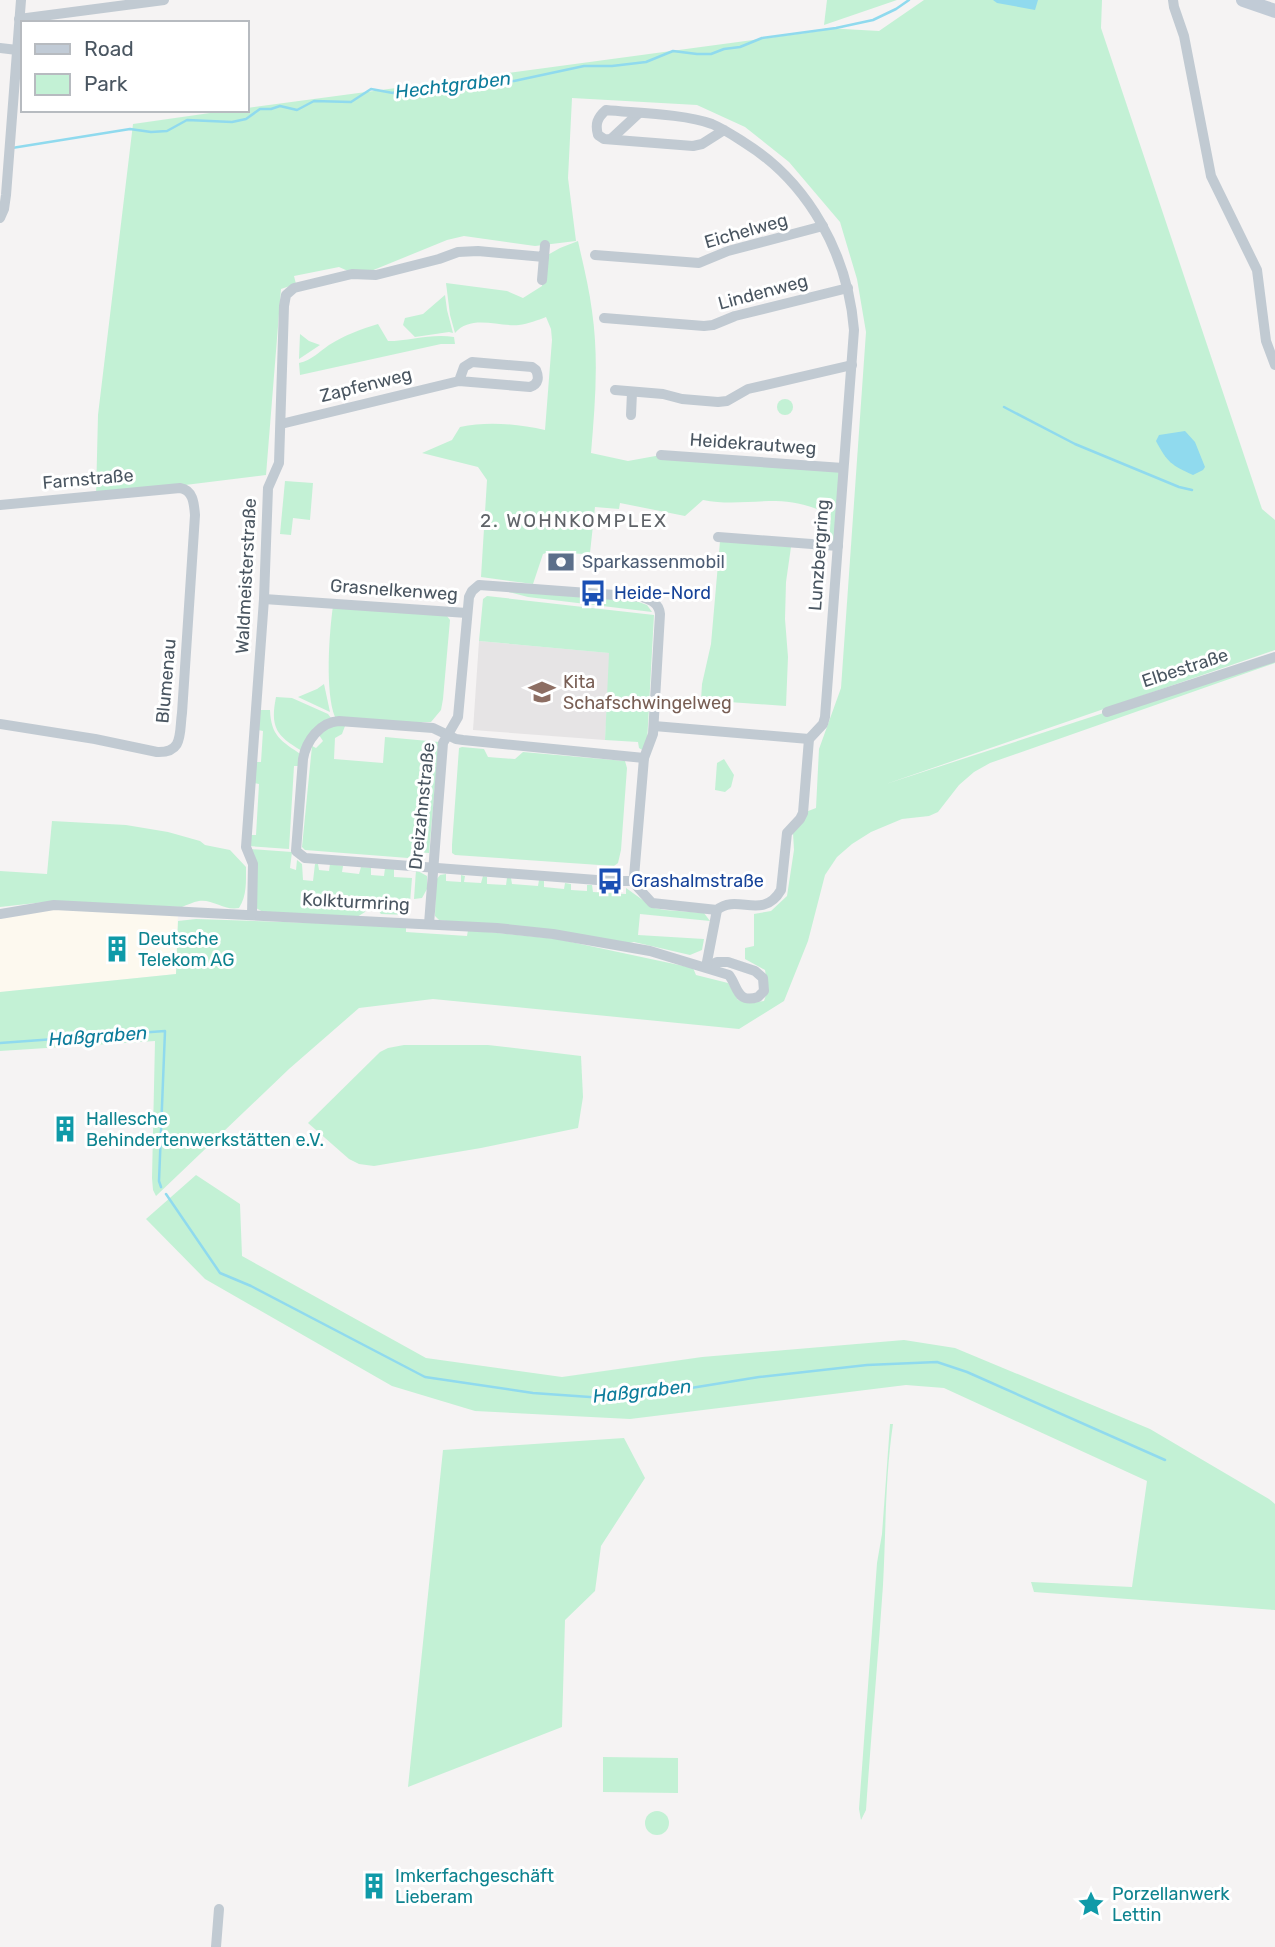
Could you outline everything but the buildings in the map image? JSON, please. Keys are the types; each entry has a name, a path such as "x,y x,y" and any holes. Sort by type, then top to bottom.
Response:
{"main road":[{"path":"1243,0 1275,11"}],"street":[{"path":"0,218 5,203 20,0"},
{"path":"19,19 164,0"},
{"path":"1173,0 1184,36 1211,176 1257,270 1266,341 1275,365"},
{"path":"0,48 17,50"},
{"name":"Lunzbergring","path":"611,139 598,135 596,128 599,116 606,110 699,120 724,130 754,149 786,176 823,226 838,260 853,310 852,365 825,717 823,724 809,739 804,808 800,819 787,833 781,890 777,898 763,906 727,905 717,910"},
{"path":"611,139 639,113"},
{"path":"611,139 693,146 702,144 724,130"},
{"name":"Eichelweg","path":"595,255 699,263 728,251 823,226"},
{"path":"542,280 545,245"},
{"name":"Waldmeisterstraße","path":"252,915 253,864 246,847 264,599 268,488 279,463 286,295 294,288 347,275 376,275 465,251 544,257"},
{"name":"Lindenweg","path":"604,318 713,325 735,316 848,288"},
{"name":"Zapfenweg","path":"281,424 459,381 530,387 537,382 538,375 532,367 472,362 464,367 459,381"},
{"path":"615,390 718,402 727,401 748,389 852,365"},
{"path":"631,415 632,391"},
{"name":"Heidekrautweg","path":"661,455 844,468"},
{"name":"Farnstraße","path":"0,505 180,488"},
{"name":"Blumenau","path":"0,724 157,752 176,748 182,713 195,515 190,493 180,488"},
{"path":"718,537 838,546"},
{"name":"Grasnelkenweg","path":"264,599 467,613 470,593 479,585 642,597 657,605 660,614 654,726"},
{"name":"Dreizahnstraße","path":"429,923 443,743 458,717 467,613"},
{"name":"Elbestraße","path":"1107,712 1275,657"},
{"path":"644,758 463,740 433,728 339,721 327,723 306,745 296,851 305,858 632,881 652,903 717,910 706,967"},
{"path":"632,881 644,758 654,726 809,739"},
{"name":"Kolkturmring","path":"0,914 54,905 497,928 553,934 650,951 729,975 740,995 746,999 758,997 764,991 764,978 755,971 725,961 706,967"},
{"path":"216,1947 219,1909"}],"shaded area":[{"name":"Kita Schafschwingelweg","path":"479,641 610,653 605,740 473,730"},
{"path":"54,906 178,912 176,974 0,992 0,914"}],"green space":[{"path":"827,0 897,0 824,25"},
{"path":"924,0 1102,0 1101,28 1262,509 1275,520 1275,650 886,784 1275,657 1275,663 990,763 959,785 938,812 929,816 902,819 871,832 852,844 837,857 825,875 808,941 784,1001 739,1029 433,999 359,1008 289,1069 156,1196 152,1178 155,1041 0,1051 0,992 176,974 178,921 196,919 406,926 406,932 467,936 468,930 557,939 693,968 696,975 728,983 738,1000 751,1003 764,1001 768,989 765,970 745,959 745,948 754,946 754,914 771,911 787,896 794,850 793,833 803,813 816,808 819,749 841,688 866,332 857,279 840,222 789,162 745,127 697,105 572,98 568,178 576,241 535,246 464,236 447,240 371,271 348,271 339,267 294,276 296,284 281,289 266,475 96,496 98,415 133,124 217,112 248,112 248,108 820,31 826,28 879,31"},
{"path":"578,241 594,329 596,364 591,453 628,461 661,455 843,468 838,546 829,546 831,515 797,503 703,500 685,516 620,503 619,509 595,507 589,562 584,561 584,554 549,552 543,554 533,584 481,577 487,480 478,467 422,453 452,440 460,427 503,424 545,430 551,329 546,317 519,325 469,324 455,333 446,283 507,291 523,298 542,286 544,257"},
{"path":"445,295 453,333 415,337 403,325 405,318 423,314"},
{"path":"378,324 388,341 446,336 454,337 455,344 441,344 300,375 299,363 312,358 341,338"},
{"path":"300,334 320,345 299,359"},
{"path":"785,399 791,401 791,413 785,415 779,413 777,407 779,401"},
{"path":"285,481 313,483 310,520 293,518 291,535 280,534"},
{"path":"720,541 791,547 786,582 786,706 701,700 711,644"},
{"path":"505,591 636,601 647,605 652,612 528,597"},
{"path":"487,596 654,615 647,743 644,751 639,748 638,742 605,740 609,653 479,641 483,599"},
{"path":"333,606 447,616 450,620 443,699 441,710 431,722 421,724 335,717 329,678"},
{"path":"324,684 330,712 298,697 317,689"},
{"path":"276,697 292,698 328,714 331,718 302,751 277,730 274,716"},
{"path":"259,710 270,710 275,732 288,746 302,755 300,766 294,766 289,849 249,846 250,835 256,835 259,784 254,783 256,762 261,762 263,731 258,730"},
{"path":"330,725 345,726 342,734 335,738 334,759 383,763 385,737 439,742 429,853 416,852 408,858 305,850 302,847 312,746 316,748 323,741 319,735"},
{"path":"459,748 484,749 488,757 515,759 523,752 625,761 627,768 618,863 614,866 452,853"},
{"path":"724,759 734,775 731,787 725,792 715,790 717,763"},
{"path":"52,821 126,825 168,832 200,841 205,845 230,850 246,867 246,888 242,903 239,908 228,908 204,901 182,907 45,902 0,907 0,871 47,874"},
{"path":"250,849 292,852 290,868 296,870 297,860 302,864 303,880 313,881 315,864 318,864 319,870 329,871 330,864 343,866 342,872 359,874 361,867 371,868 371,875 384,876 385,868 394,869 394,877 412,878 409,915 381,914 375,903 368,902 365,912 357,917 263,912 256,908"},
{"path":"416,870 427,876 427,889 422,898 414,899"},
{"path":"446,874 446,881 461,882 461,875 465,876 464,882 481,883 483,876 487,877 487,884 506,885 507,878 511,878 512,884 538,886 539,880 544,880 544,887 564,889 565,883 571,884 571,890 587,891 587,885 592,885 593,892 626,894 626,888 654,908 704,913 710,921 640,914 638,935 704,939 702,950 690,955 634,942 625,944 439,920 435,916 436,880 440,875"},
{"path":"404,1045 488,1045 581,1056 583,1097 578,1128 374,1166 359,1164 349,1159 308,1123 380,1052"},
{"path":"196,1175 240,1204 242,1256 426,1358 562,1377 702,1357 904,1340 955,1348 1150,1429 1269,1499 1275,1504 1275,1610 1034,1592 1031,1582 1132,1587 1147,1481 944,1388 906,1385 630,1419 475,1411 392,1386 205,1279 146,1219"},
{"path":"890,1424 893,1424 887,1484 881,1613 866,1810 861,1820 859,1809 877,1563 882,1534"},
{"path":"624,1438 645,1478 601,1546 595,1591 565,1620 562,1727 408,1787 443,1450"},
{"path":"603,1757 678,1758 678,1793 603,1792"},
{"path":"657,1811 666,1814 669,1823 666,1832 657,1835 648,1832 645,1823 648,1814"}],"water":[{"path":"993,0 1038,0 1035,10"},
{"path":"1185,431 1195,442 1205,467 1193,475 1170,462 1156,441 1159,435"}],"waterway":[{"name":"Hechtgraben","path":"12,148 130,129 167,131 187,120 232,122 246,119 260,109 280,106 297,110 314,101 351,102 371,89 393,93 409,88 431,89 439,83 462,87 478,81 514,81 584,66 646,62 673,51 711,54 762,38 873,20 909,0"},
{"path":"1004,407 1075,444 1192,490"},
{"name":"Haßgraben","path":"0,1043 165,1031 159,1181 161,1187"},
{"name":"Haßgraben","path":"166,1194 220,1273 251,1286 425,1377 533,1393 604,1398 867,1365 937,1362 967,1372 1165,1460"}],"place":[{"name":"Sparkassenmobil","path":"561,562"},
{"name":"Heide-Nord","path":"593,593"},
{"name":"Kita Schafschwingelweg","path":"542,692"},
{"name":"Grashalmstraße","path":"610,881"},
{"name":"Deutsche Telekom AG","path":"117,949"},
{"name":"Hallesche Behindertenwerkstätten e.V.","path":"65,1129"},
{"name":"Imkerfachgeschäft Lieberam","path":"374,1886"},
{"name":"Porzellanwerk Lettin","path":"1091,1904"}],"district":[{"name":"2. WOHNKOMPLEX","path":"574,520"}]}
